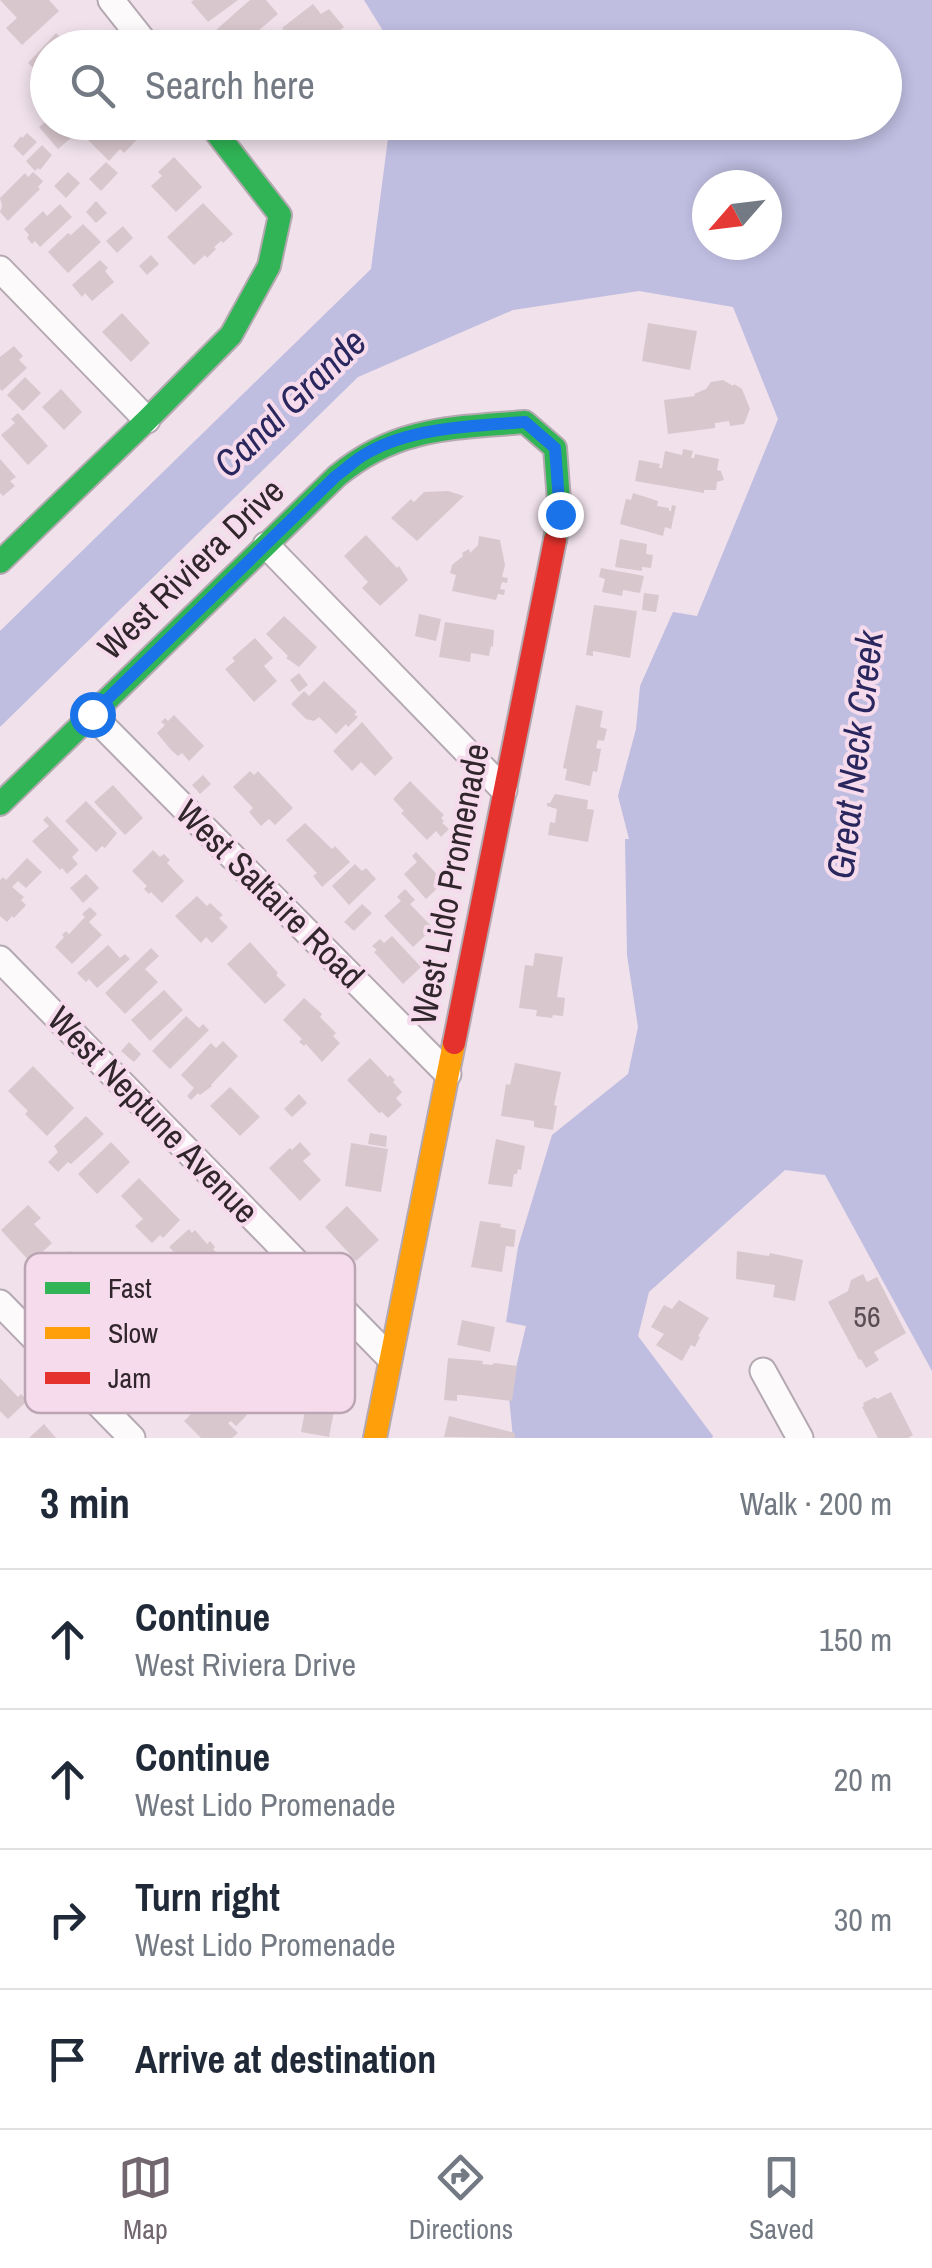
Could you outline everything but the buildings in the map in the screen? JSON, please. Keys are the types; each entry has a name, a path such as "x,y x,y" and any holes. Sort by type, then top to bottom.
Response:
{"street":[{"path":"110,0 134,30"},
{"path":"0,562 231,335 269,266 280,215 222,140"},
{"path":"0,268 147,420"},
{"name":"West Lido Promenade","path":"375,1438 560,514 555,448 525,422 457,428"},
{"name":"West Riviera Drive","path":"0,804 336,476 369,451 410,436 457,428"},
{"path":"266,544 504,790"},
{"name":"West Saltaire Road","path":"92,714 448,1074"},
{"name":"West Neptune Avenue","path":"0,959 287,1253"},
{"path":"0,1303 25,1329"},
{"name":"West Neptune Avenue","path":"355,1322 389,1357"},
{"path":"763,1371 800,1438"},
{"path":"108,1413 132,1438"}],"water":[{"path":"364,0 932,0 932,1371 825,1175 785,1170 649,1292 638,1336 712,1438 513,1438 509,1397 526,1326 506,1322 518,1247 552,1135 628,1074 638,1027 627,955 625,839 629,839 618,796 636,729 640,686 673,612 697,616 778,419 733,307 639,291 513,310 358,377 0,727 0,631 371,269 388,140 902,140 902,30 383,30"}],"traffic: fast":[{"path":"0,562 231,335 269,266 280,215 222,140"},
{"path":"0,804 337,476 381,448 426,433 525,422 555,448 560,514 555,540"}],"traffic: slow":[{"path":"375,1438 454,1043"}],"traffic: jam":[{"path":"454,1043 555,540"}],"route":[{"path":"92,714 336,476 369,451 410,436 525,422 555,448 560,514"}],"water label":[{"name":"Canal Grande","path":"290,403"},
{"name":"Great Neck Creek","path":"855,755"}]}
